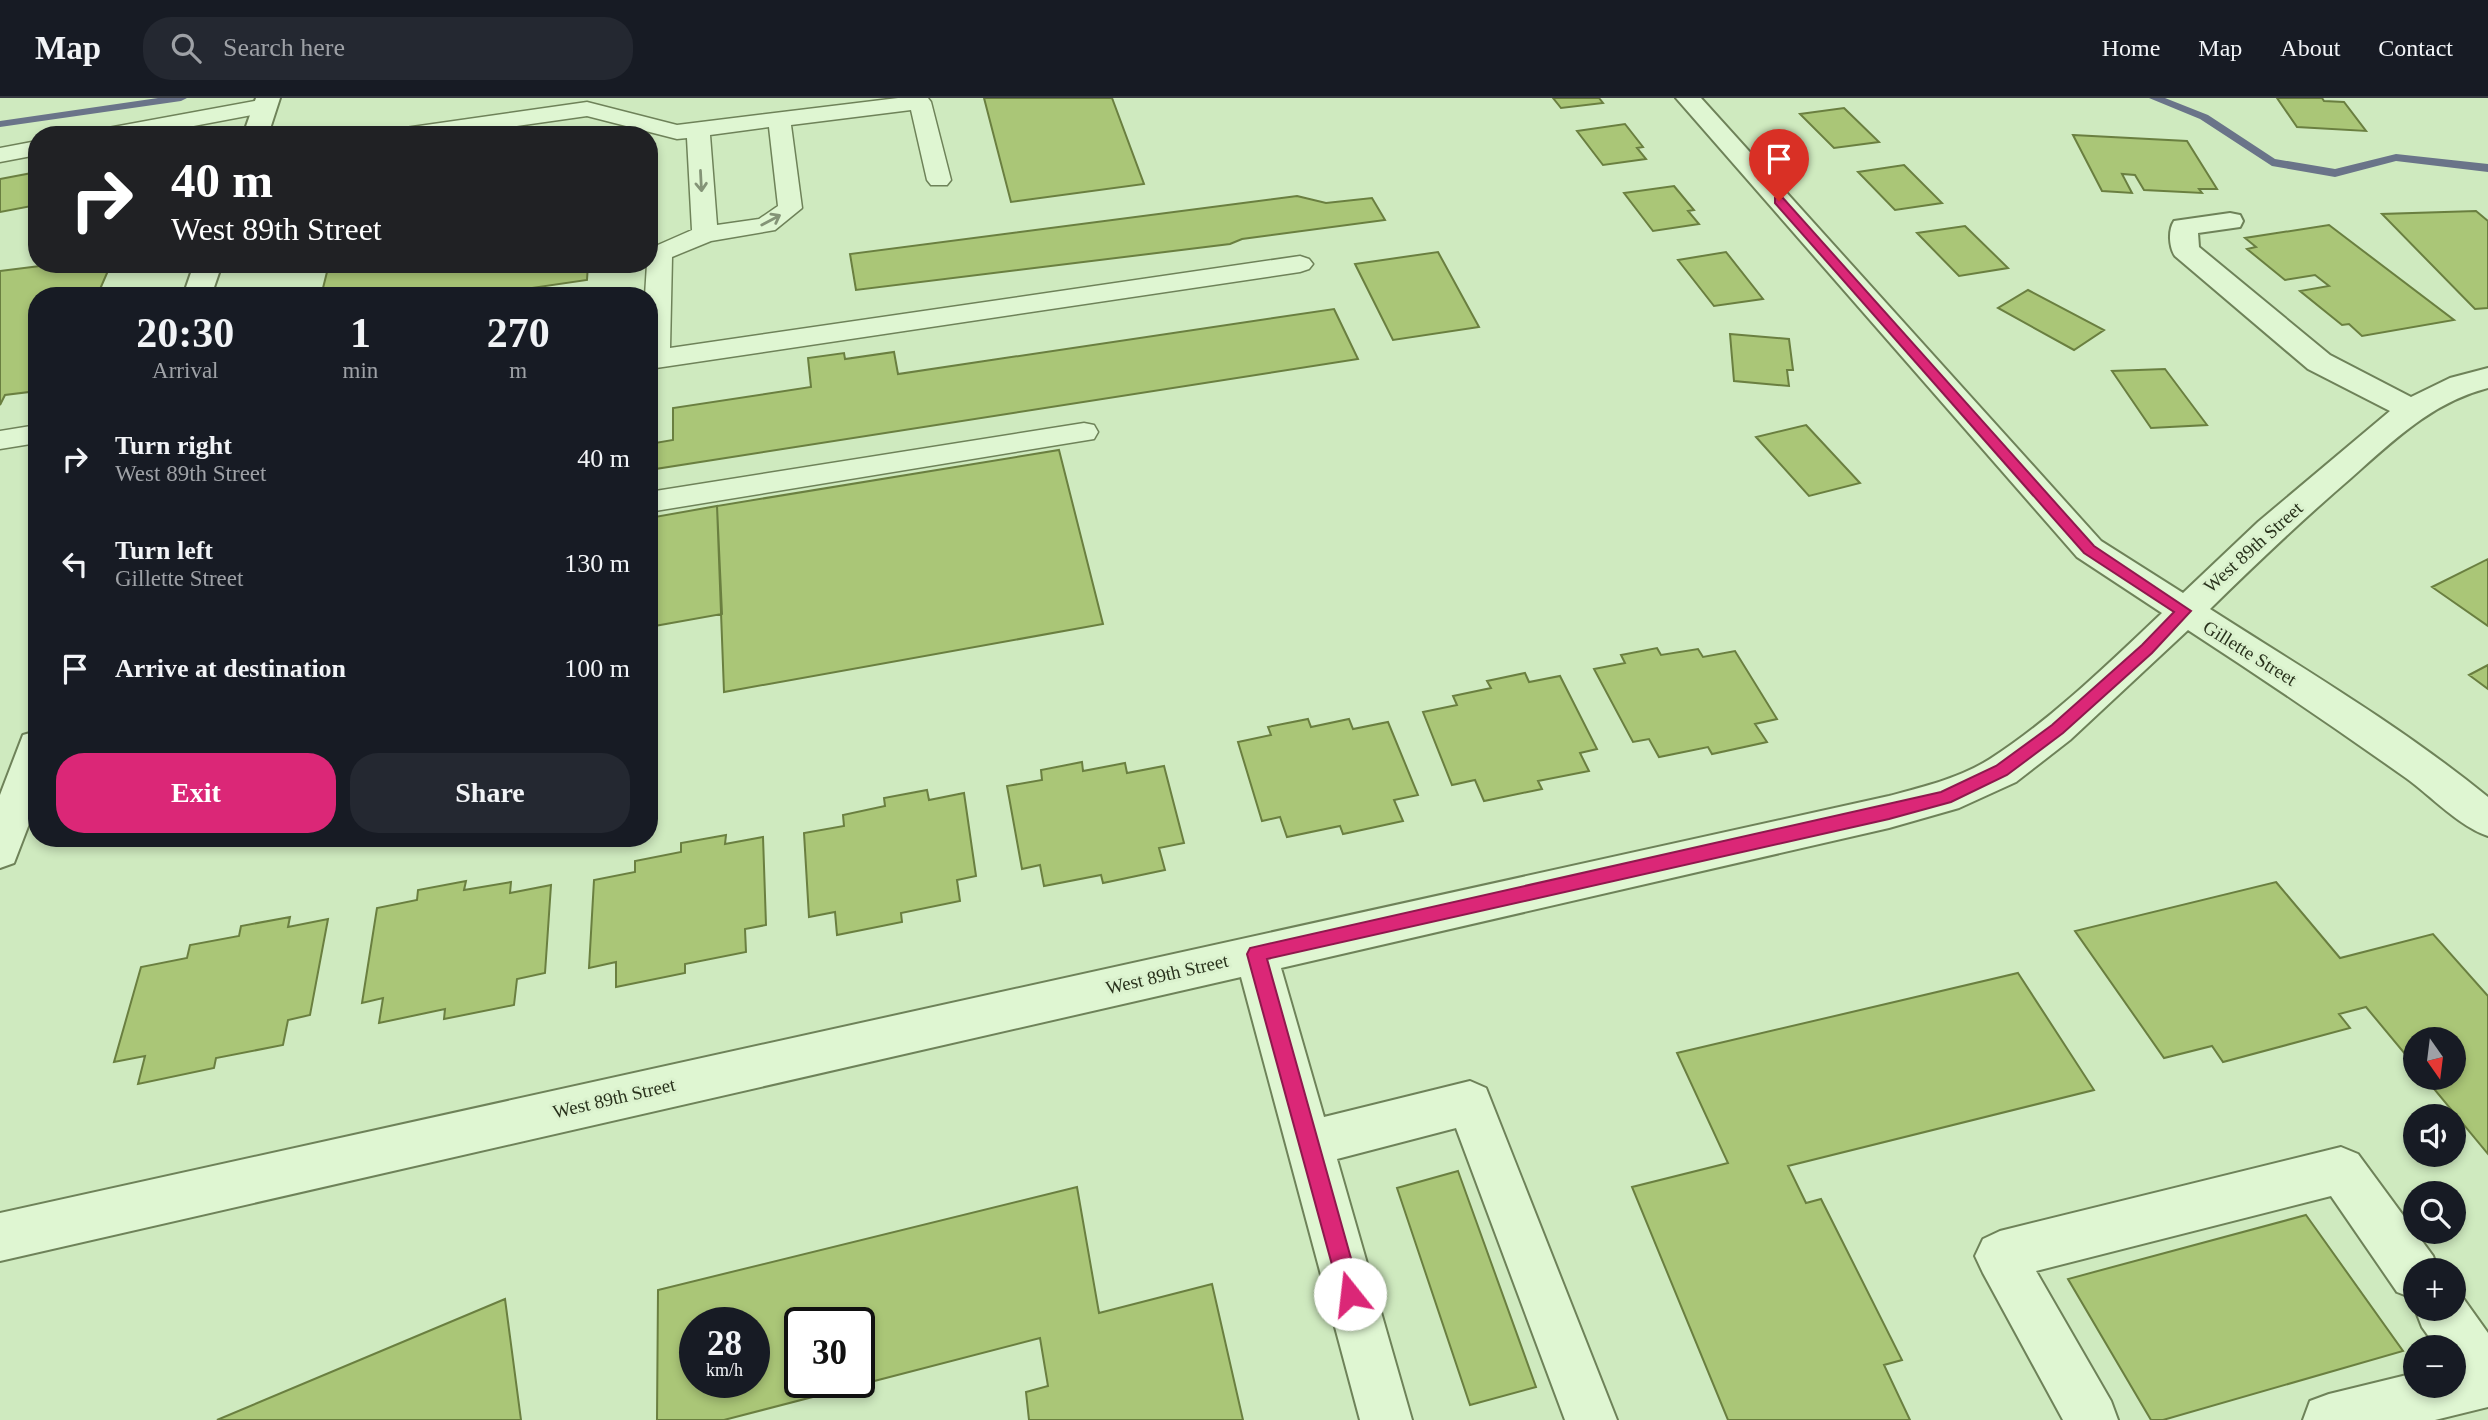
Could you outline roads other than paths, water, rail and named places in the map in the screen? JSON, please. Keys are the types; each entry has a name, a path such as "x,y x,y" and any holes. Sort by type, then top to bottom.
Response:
{"street":[{"name":"Gillette Street","path":"1688,98 2089,549 2325,701 2447,786 2488,820"},
{"path":"258,126 267,102"},
{"path":"2230,221 2184,227 2185,250 2319,362 2411,409"},
{"name":"West 89th Street","path":"0,1237 1876,815 1945,797 2002,771 2057,729 2147,649 2183,611 2270,530 2411,409 2461,385 2488,378"},
{"path":"0,851 28,778"},
{"path":"1256,954 1385,1420"},
{"path":"1308,1143 1471,1103 1591,1420"},
{"path":"2092,1420 2000,1255 2341,1170 2404,1258"},
{"path":"2329,1420 2488,1378 2448,1321"}],"lane":[{"path":"151,126 267,102"},
{"path":"658,127 677,132 920,102 939,180"},
{"path":"468,126 587,109 654,126"},
{"path":"658,287 660,253 705,234 766,225 790,208 779,119"},
{"path":"698,129 705,234"},
{"path":"0,155 28,150"},
{"path":"658,358 1300,264"},
{"path":"658,501 1084,432"},
{"path":"0,440 28,435"}],"waterway":[{"path":"0,124 181,98"},
{"path":"2155,98 2204,117 2272,162 2335,173 2396,157 2488,168"}]}
